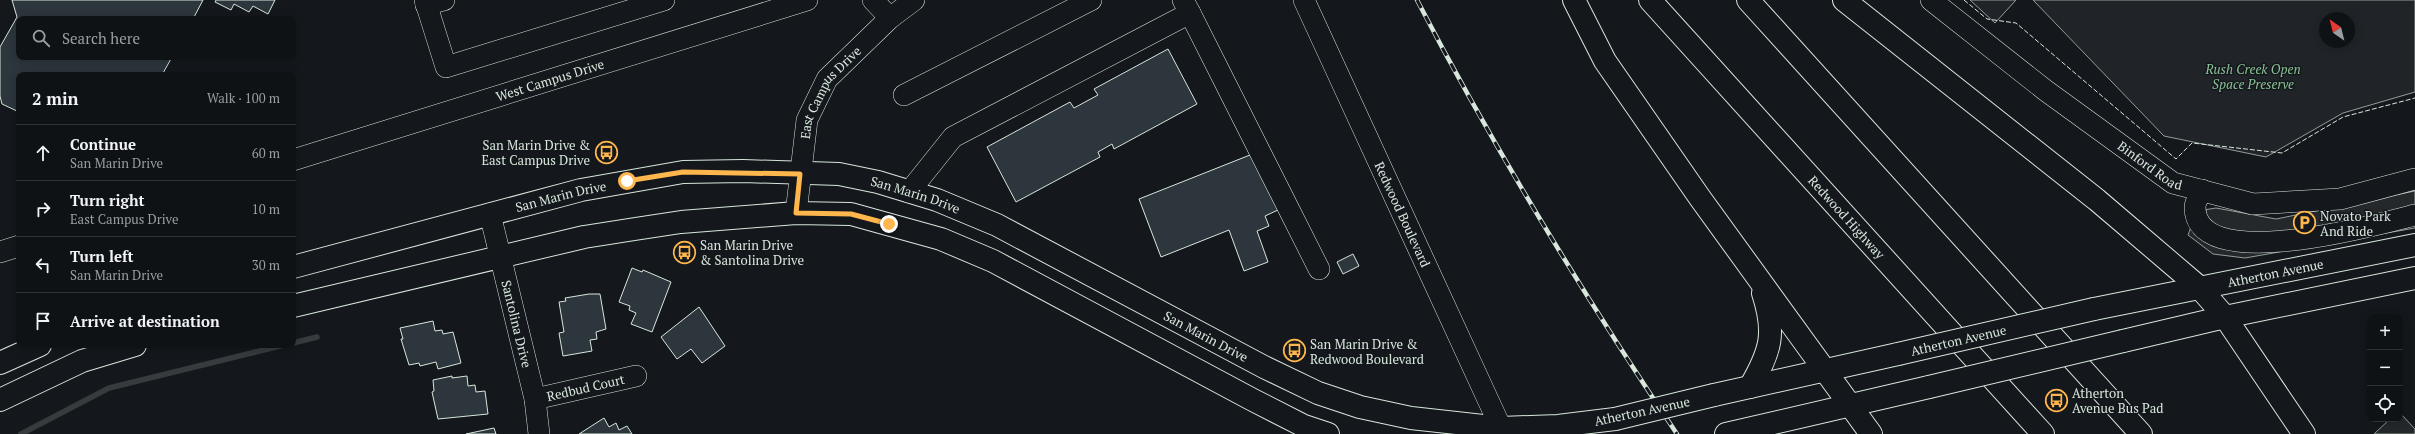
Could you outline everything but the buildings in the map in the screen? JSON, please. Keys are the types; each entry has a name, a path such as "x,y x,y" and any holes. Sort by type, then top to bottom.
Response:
{"main road":[{"path":"1574,0 1605,61 1759,280 1825,369 1848,405 1871,434"},
{"name":"Redwood Highway","path":"1650,0 2043,434"},
{"path":"1748,0 2141,434"},
{"path":"1844,0 2097,200 2199,287 2225,317 2304,434"},
{"name":"San Marin Drive","path":"296,266 581,190 683,172 839,174 878,182 937,200 997,225 1264,367 1318,392 1360,407 1411,418 1502,432"},
{"path":"296,305 501,256 584,238 635,229 682,222 796,213 851,214 941,239 992,260 1253,400 1304,426 1328,434"},
{"name":"Atherton Avenue","path":"1502,432 1615,419 1825,369 1898,354 2094,309 2415,245"},
{"path":"1731,433 2225,317 2415,278"},
{"path":"1750,387 1762,365 1772,330 1770,314 1759,280"},
{"path":"0,363 33,348"},
{"path":"0,400 82,361 124,348"}],"street":[{"path":"432,2 446,67 664,0"},
{"name":"West Campus Drive","path":"296,159 807,0"},
{"path":"873,0 890,18"},
{"name":"East Campus Drive","path":"796,213 807,120 827,79 890,18 914,0"},
{"path":"904,95 1091,0"},
{"name":"Redwood Boulevard","path":"1304,0 1502,432"},
{"name":"Binford Road","path":"1931,0 2045,90 2173,183 2253,204 2340,199 2415,179"},
{"path":"909,192 953,136 1186,6 1319,269"},
{"path":"2202,190 2195,206 2199,222 2210,235 2229,241 2259,242 2306,238 2368,227 2415,215"},
{"name":"Santolina Drive","path":"490,214 535,399 539,434"},
{"path":"0,252 16,247"},
{"name":"Redbud Court","path":"535,399 636,376"}],"green space":[{"path":"1970,0 2016,0 1995,23"},
{"name":"Rush Creek Open Space Preserve","path":"2033,0 2415,0 2415,92 2343,113 2266,157 2164,136"}],"shaded area":[{"name":"Novato Park And Ride","path":"2415,191 2415,228 2245,258 2213,254 2188,235 2197,211 2216,208 2276,219"},
{"path":"2403,416 2415,429 2415,434 2374,434 2387,422 2403,422"}],"waterway":[{"path":"296,342 317,337"},
{"path":"21,434 109,388 272,348"}],"railway":[{"path":"1417,0 1477,111 1541,221 1574,275 1677,434"}],"fence":[{"path":"1964,0 1987,19 2016,23 2176,159 2192,143 2282,153 2343,117 2415,98"}],"place":[{"name":"San Marin Drive & East Campus Drive","path":"606,152"},
{"name":"Novato Park And Ride","path":"2304,223"},
{"name":"San Marin Drive & Santolina Drive","path":"684,252"},
{"name":"San Marin Drive & Redwood Boulevard","path":"1294,351"},
{"name":"Atherton Avenue Bus Pad","path":"2057,400"}],"route":[{"path":"627,181 683,172 743,171 800,174 796,213 851,214 889,224"}]}
